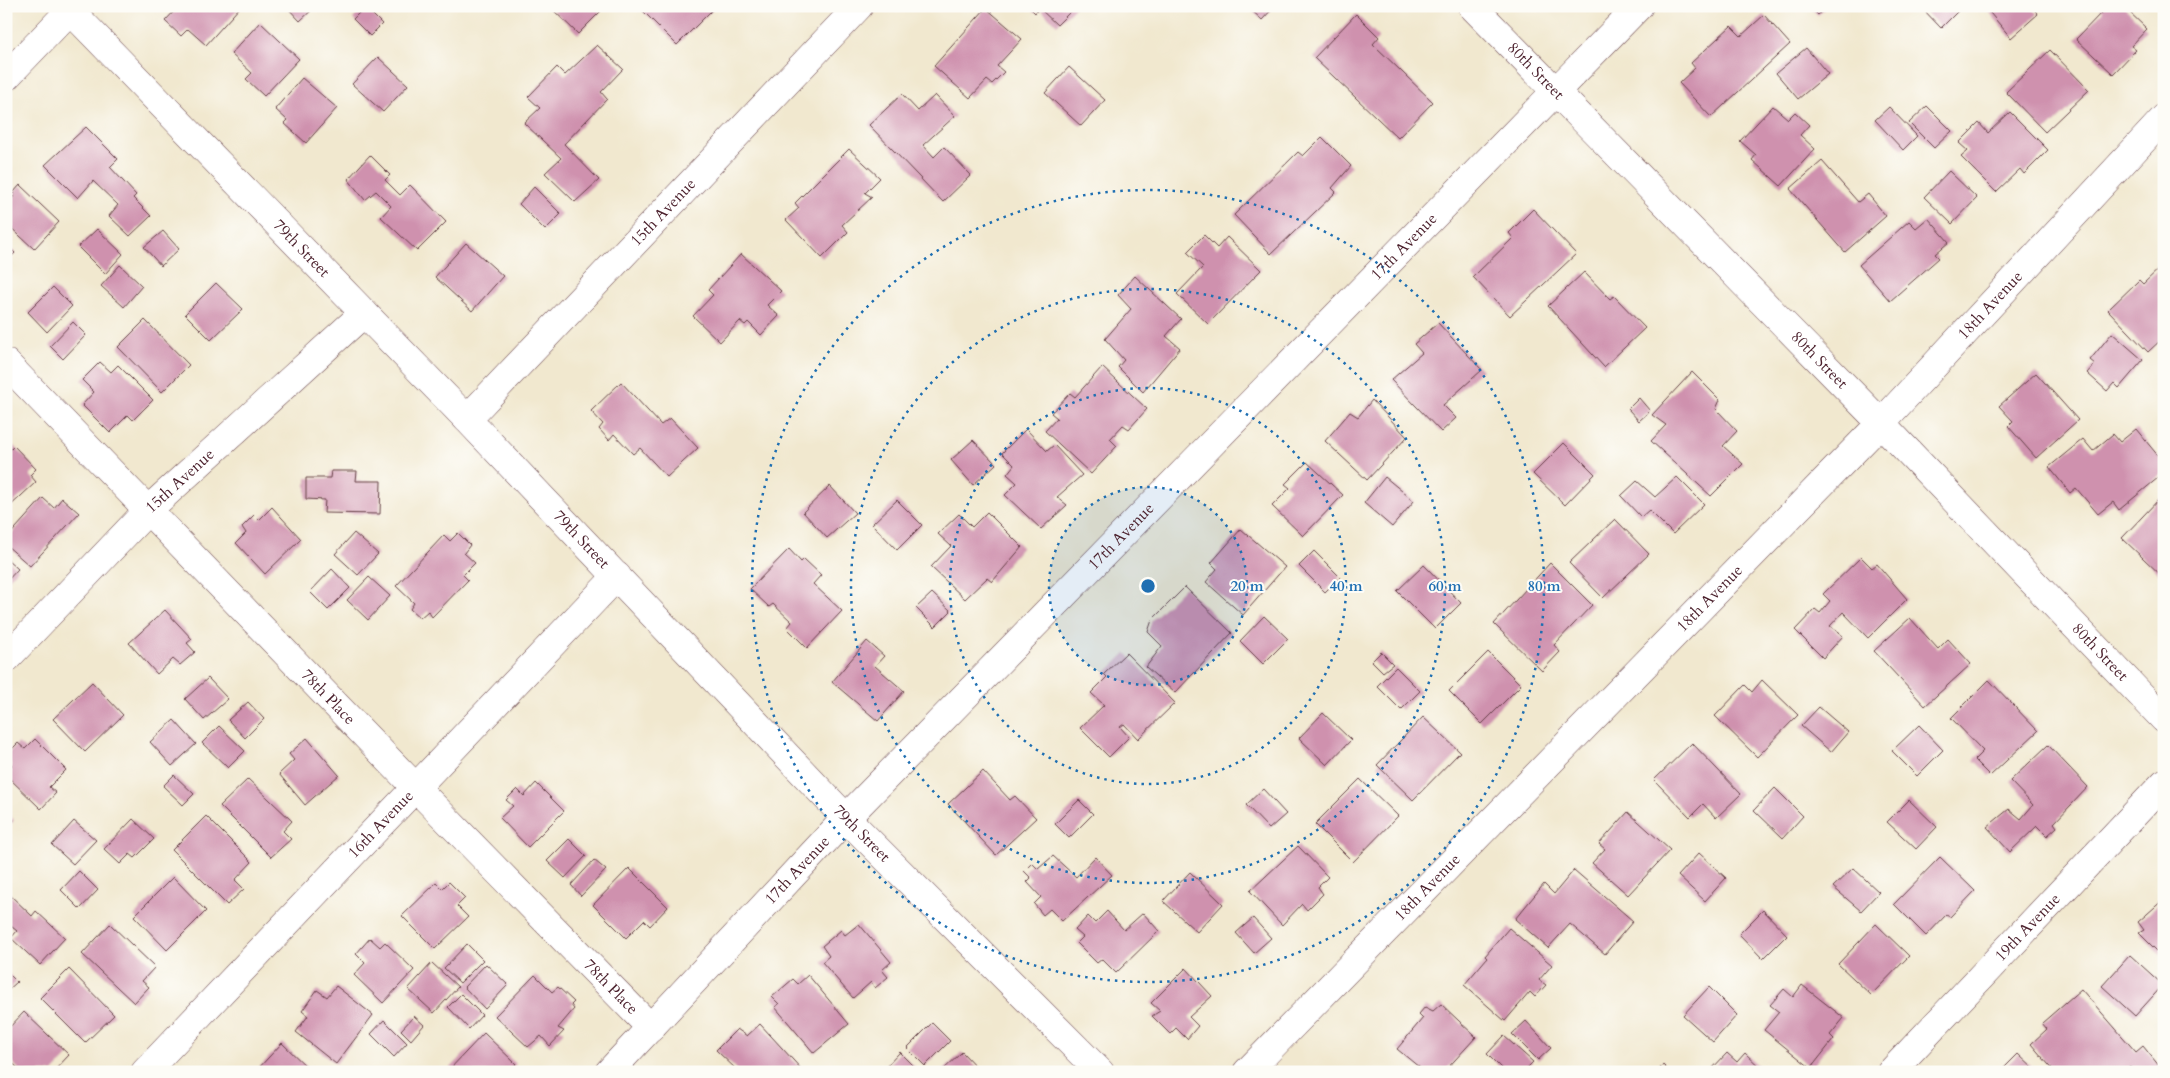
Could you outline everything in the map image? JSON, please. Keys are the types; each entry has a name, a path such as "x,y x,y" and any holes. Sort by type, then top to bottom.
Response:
{"street":[{"name":"15th Avenue","path":"467,419 859,6"},
{"name":"80th Street","path":"1472,6 1881,423 2164,719"},
{"name":"17th Avenue","path":"609,1072 846,818 1639,6"},
{"name":"79th Street","path":"70,8 467,419 846,818 1100,1072"},
{"path":"6,77 70,8"},
{"name":"18th Avenue","path":"1247,1072 1881,423 2164,118"},
{"name":"15th Avenue","path":"6,659 148,510 364,313"},
{"name":"78th Place","path":"6,363 415,787 651,1028"},
{"name":"16th Avenue","path":"146,1072 617,576"},
{"name":"19th Avenue","path":"1891,1072 2164,783"}],"building":[{"path":"179,6 241,6 206,45 188,29 181,36 165,21"},
{"path":"286,6 316,6 300,21"},
{"path":"369,6 382,6 374,13"},
{"path":"549,6 596,6 601,11 578,34"},
{"path":"646,6 716,6 677,45 642,10"},
{"path":"1028,6 1076,6 1057,25 1039,8 1035,13"},
{"path":"1247,6 1275,6 1262,20"},
{"path":"1809,6 1827,6 1818,15"},
{"path":"1920,6 1963,6 1941,28"},
{"path":"1986,6 2031,6 2038,14 2011,38"},
{"path":"2101,6 2123,6 2147,29 2131,46 2136,50 2113,74 2076,39 2103,11 2099,8"},
{"path":"365,7 382,24 370,36 353,19"},
{"path":"986,8 1022,39 997,66 1004,72 992,84 987,80 970,98 934,66"},
{"path":"1356,14 1379,37 1373,44 1433,102 1398,138 1314,58"},
{"path":"1764,15 1790,44 1711,117 1679,83 1695,68 1691,63 1731,26 1741,36"},
{"path":"260,22 299,59 264,96 246,79 252,73 231,54"},
{"path":"597,45 623,69 601,92 607,99 564,144 599,180 575,202 545,173 561,158 524,123 540,108 528,97 557,67 565,75"},
{"path":"1806,48 1828,74 1798,99 1776,73"},
{"path":"2050,50 2089,90 2045,132 2006,92"},
{"path":"378,57 408,85 383,112 352,84"},
{"path":"1069,67 1105,100 1081,126 1045,93"},
{"path":"302,78 337,108 306,143 284,123 287,120 275,109"},
{"path":"902,94 918,111 935,95 955,116 923,145 934,157 944,147 971,175 943,202 869,125"},
{"path":"1773,106 1788,119 1795,112 1809,125 1800,135 1815,149 1781,186 1752,160 1756,155 1740,141"},
{"path":"1927,106 1952,131 1934,148 1909,123"},
{"path":"1889,107 1917,136 1903,150 1875,120"},
{"path":"2010,112 2048,150 2024,174 2020,169 1996,192 1961,157 1968,151 1959,143 1979,123 1988,133"},
{"path":"86,127 118,159 110,167 136,195 133,198 151,216 130,236 109,216 118,205 93,181 78,198 45,165"},
{"path":"1322,137 1351,166 1332,188 1336,192 1271,254 1234,215 1298,152 1303,156"},
{"path":"849,149 880,178 865,193 872,197 842,225 848,232 822,258 786,220 799,208 795,203"},
{"path":"370,155 390,175 385,180 400,195 410,185 446,222 417,251 381,217 391,206 376,191 365,200 348,179"},
{"path":"1822,161 1858,202 1868,194 1886,216 1845,252 1790,189"},
{"path":"1949,171 1977,198 1952,224 1924,197"},
{"path":"20,185 59,222 34,249 6,223 6,205 15,195 13,193"},
{"path":"534,187 561,214 545,230 519,204"},
{"path":"1533,209 1576,254 1510,316 1473,277 1513,238 1509,233"},
{"path":"1928,218 1949,242 1935,254 1939,258 1890,301 1859,265 1909,221 1916,228"},
{"path":"97,229 123,254 105,274 78,247"},
{"path":"163,231 179,249 161,266 144,247"},
{"path":"1204,235 1217,248 1227,237 1261,270 1208,324 1177,294 1203,267 1187,252"},
{"path":"466,243 503,276 472,311 435,277"},
{"path":"6,244 15,253 6,262"},
{"path":"741,254 781,291 767,305 779,316 761,335 748,322 745,325 740,321 720,342 693,316 713,295 708,290"},
{"path":"2164,264 2164,337 2148,352 2108,310 2139,280 2143,284"},
{"path":"120,265 142,286 124,307 101,286"},
{"path":"1584,272 1610,299 1614,296 1645,328 1604,367 1548,306"},
{"path":"1135,276 1181,319 1166,336 1180,348 1143,392 1118,367 1124,360 1105,339 1131,309 1118,295"},
{"path":"216,283 243,309 211,340 185,314"},
{"path":"53,287 72,306 47,332 28,312"},
{"path":"145,320 189,365 162,392 118,347"},
{"path":"73,322 86,335 63,359 50,346"},
{"path":"1438,323 1482,370 1443,405 1456,418 1441,432 1391,380 1422,353 1414,344"},
{"path":"2112,333 2143,360 2119,388 2114,383 2107,391 2087,373 2095,364 2090,360"},
{"path":"100,362 111,372 118,365 153,400 133,420 128,415 110,433 82,405 94,392 82,380"},
{"path":"1102,367 1147,409 1129,429 1123,425 1110,439 1117,446 1091,474 1045,431 1057,418 1051,413 1070,393 1075,397"},
{"path":"1692,372 1720,400 1716,409 1737,431 1723,446 1743,464 1711,496 1651,441 1666,425 1652,415"},
{"path":"2036,373 2078,420 2036,458 2008,426 2013,421 1999,406"},
{"path":"621,382 661,425 670,418 698,448 667,477 640,448 633,454 614,434 609,440 599,429 603,424 591,411"},
{"path":"1639,398 1650,411 1639,421 1628,409"},
{"path":"1372,400 1407,437 1367,480 1325,441 1350,412 1358,417"},
{"path":"1026,429 1047,451 1054,445 1082,475 1057,497 1067,505 1041,529 1005,495 1017,483 1007,474 1014,465 1002,453"},
{"path":"2136,429 2164,463 2164,473 2119,510 2113,502 2098,514 2076,488 2070,493 2049,467 2083,439 2093,451 2113,434 2120,442"},
{"path":"973,440 996,464 973,485 951,460"},
{"path":"1564,443 1595,474 1565,505 1533,474"},
{"path":"14,446 36,469 30,475 36,482 6,510 6,454"},
{"path":"1307,462 1343,495 1303,536 1272,506 1290,488 1285,484"},
{"path":"331,471 357,471 356,481 381,481 380,514 324,513 325,500 306,499 306,478 330,478"},
{"path":"1385,477 1414,501 1392,527 1364,503"},
{"path":"1677,477 1704,504 1673,534 1649,510 1641,517 1621,496 1637,481 1655,497"},
{"path":"830,486 855,513 827,538 803,512"},
{"path":"2162,496 2164,498 2164,578 2122,538"},
{"path":"43,498 54,508 62,498 79,513 30,566 6,545 6,539"},
{"path":"897,500 922,525 897,550 872,524"},
{"path":"272,507 301,539 265,574 236,543 246,533 242,527 254,515 259,520"},
{"path":"987,512 1022,547 992,582 987,578 965,599 931,567 951,546 938,534 959,514 972,527"},
{"path":"1615,519 1649,554 1603,598 1569,563"},
{"path":"1241,529 1285,567 1243,615 1206,582 1217,569 1211,563"},
{"path":"354,533 378,554 358,575 335,554"},
{"path":"458,533 470,545 464,553 475,563 463,575 468,580 432,617 428,611 420,618 410,609 414,603 396,586 444,535 450,541"},
{"path":"789,549 801,562 804,559 821,575 813,584 842,611 807,648 787,628 792,622 773,604 769,607 750,589"},
{"path":"1314,551 1340,577 1325,592 1299,566"},
{"path":"1861,557 1872,568 1877,564 1907,599 1868,638 1843,612 1830,626 1843,636 1823,658 1795,630 1815,609 1820,613 1830,601 1823,594"},
{"path":"6,558 18,569 6,582"},
{"path":"1550,563 1592,605 1554,645 1560,652 1542,671 1494,624"},
{"path":"1424,565 1461,603 1435,629 1397,591"},
{"path":"332,569 350,588 328,610 310,592"},
{"path":"369,577 390,596 368,620 347,600"},
{"path":"1185,587 1232,633 1175,693 1146,667 1162,646 1148,632 1152,620"},
{"path":"932,593 951,611 935,627 916,608"},
{"path":"165,610 192,639 187,643 195,652 180,665 173,659 157,674 129,643"},
{"path":"1264,616 1288,639 1263,664 1240,641"},
{"path":"1910,618 1938,649 1948,639 1971,664 1925,706 1874,651"},
{"path":"867,641 884,656 875,666 904,691 878,721 832,682"},
{"path":"1381,652 1393,664 1383,672 1372,661"},
{"path":"1488,652 1521,685 1482,724 1449,691"},
{"path":"1126,653 1175,703 1138,739 1124,724 1120,727 1129,737 1109,757 1080,728 1104,705 1091,693 1107,677 1104,674"},
{"path":"1396,667 1420,691 1401,710 1377,686"},
{"path":"208,678 228,699 204,720 185,699"},
{"path":"1762,680 1798,715 1757,757 1715,716 1745,685 1752,692"},
{"path":"1989,680 2038,731 1990,776 1974,760 1983,751 1951,718"},
{"path":"92,682 123,715 85,752 53,719"},
{"path":"248,702 264,719 245,738 228,720"},
{"path":"1819,707 1848,732 1831,752 1801,726"},
{"path":"1323,713 1351,740 1327,765 1299,738"},
{"path":"1423,717 1460,752 1413,800 1377,765"},
{"path":"174,720 196,744 172,766 150,742"},
{"path":"1919,725 1943,750 1917,776 1892,751"},
{"path":"219,726 245,751 228,768 202,743"},
{"path":"307,738 339,775 305,805 279,774 294,760 289,754"},
{"path":"35,739 66,770 49,787 56,793 41,809 6,775 6,771 12,765 6,759 6,755 18,743 25,749"},
{"path":"1692,743 1741,794 1716,818 1703,804 1690,817 1654,780"},
{"path":"2048,745 2088,787 2054,823 2057,827 2047,836 2037,826 2010,852 1987,827 2009,809 2021,819 2033,805 2010,781"},
{"path":"983,771 1010,800 1015,796 1036,818 996,855 948,804"},
{"path":"174,775 194,794 183,805 163,786"},
{"path":"248,779 292,821 283,831 291,839 271,857 220,806"},
{"path":"1360,779 1398,816 1353,862 1315,824"},
{"path":"536,783 564,811 528,847 500,818 513,806 506,800 517,789 524,796"},
{"path":"1775,788 1803,816 1783,838 1754,810"},
{"path":"1263,789 1286,814 1269,829 1246,805"},
{"path":"1079,800 1093,814 1069,838 1055,824"},
{"path":"1909,800 1937,827 1916,849 1887,822"},
{"path":"1628,812 1670,850 1628,895 1592,863 1605,849 1599,844"},
{"path":"6,813 14,820 6,830"},
{"path":"206,816 252,862 235,880 244,889 227,905 172,850"},
{"path":"133,819 154,839 135,858 130,854 120,864 104,849"},
{"path":"74,821 96,840 73,864 52,845"},
{"path":"569,839 586,856 565,878 547,861"},
{"path":"1298,846 1328,877 1318,887 1323,894 1307,910 1302,904 1282,925 1250,891"},
{"path":"1699,853 1726,878 1705,901 1678,876"},
{"path":"1053,856 1076,877 1095,857 1112,875 1062,921 1050,909 1043,915 1034,904 1041,897 1027,882 1031,878 1024,871 1032,863 1038,869"},
{"path":"1940,857 1975,891 1950,917 1946,915 1926,936 1894,904"},
{"path":"594,860 606,870 581,896 571,885"},
{"path":"629,868 668,907 650,926 644,920 626,938 593,905"},
{"path":"1853,868 1879,892 1861,911 1833,887"},
{"path":"1574,870 1633,921 1605,954 1570,924 1548,948 1515,919 1544,884 1554,894"},
{"path":"79,871 98,890 80,909 61,890"},
{"path":"1190,872 1223,904 1197,932 1163,901"},
{"path":"173,877 206,911 167,950 134,916"},
{"path":"449,882 465,898 457,906 468,917 435,949 402,916 436,883 442,889"},
{"path":"9,894 32,916 36,911 65,938 40,965 11,938 17,931 6,922 6,897"},
{"path":"2164,899 2164,958 2139,933 2144,930 2138,922"},
{"path":"1763,910 1787,935 1763,959 1739,934"},
{"path":"1107,911 1124,930 1143,913 1159,931 1116,973 1102,959 1097,963 1077,943 1083,937 1075,930 1088,916 1095,923"},
{"path":"1253,918 1271,938 1254,953 1236,933"},
{"path":"110,924 155,967 142,981 149,987 134,1003 82,954"},
{"path":"859,924 891,962 882,970 888,977 875,988 871,982 853,998 822,962 829,956 822,946 841,930 845,935"},
{"path":"1876,924 1909,956 1871,995 1838,964"},
{"path":"1509,928 1552,965 1539,980 1546,985 1535,997 1530,992 1505,1021 1464,985"},
{"path":"370,938 380,947 385,942 414,970 383,1003 354,975 365,963 356,954"},
{"path":"467,944 483,960 460,983 444,968"},
{"path":"2130,955 2163,985 2135,1016 2102,986"},
{"path":"432,963 458,987 434,1013 408,989"},
{"path":"486,964 508,985 485,1009 464,987"},
{"path":"1186,968 1212,996 1189,1017 1198,1026 1187,1039 1176,1028 1170,1034 1152,1016 1160,1011 1151,1003"},
{"path":"69,969 114,1015 85,1043 40,998"},
{"path":"6,971 17,982 6,992"},
{"path":"535,975 552,992 558,987 574,1002 571,1005 574,1009 558,1028 564,1031 550,1046 541,1036 528,1047 495,1016"},
{"path":"808,975 849,1024 814,1053 775,1007 779,1004 772,997 793,979 798,984"},
{"path":"1802,985 1844,1018 1830,1035 1834,1039 1811,1068 1764,1030 1779,1012 1770,1005 1784,989 1793,997"},
{"path":"336,986 373,1015 336,1064 296,1032 308,1016 302,1011 317,990 327,997"},
{"path":"1709,987 1737,1015 1713,1042 1683,1015"},
{"path":"2081,989 2136,1052 2143,1046 2164,1072 2134,1072 2130,1067 2124,1072 2055,1072 2031,1044 2047,1029 2042,1023"},
{"path":"461,994 482,1015 469,1029 448,1007"},
{"path":"1441,1004 1476,1037 1444,1072 1425,1072 1397,1049 1423,1018 1419,1014 1425,1007 1433,1011"},
{"path":"24,1012 69,1055 53,1072 22,1072 6,1057 6,1031"},
{"path":"414,1016 424,1025 411,1040 401,1030"},
{"path":"384,1020 407,1043 394,1057 371,1034"},
{"path":"1526,1021 1551,1048 1538,1060 1512,1034"},
{"path":"932,1023 950,1041 925,1066 907,1048"},
{"path":"760,1024 804,1072 739,1072 716,1050 737,1029 747,1036"},
{"path":"484,1033 516,1064 509,1072 447,1072"},
{"path":"1504,1036 1533,1062 1523,1072 1505,1072 1487,1054"},
{"path":"282,1043 312,1072 255,1072"},
{"path":"900,1052 920,1072 884,1072 883,1070"},
{"path":"962,1052 981,1072 941,1072"},
{"path":"1727,1053 1737,1062 1745,1053 1765,1072 1709,1072"},
{"path":"2018,1054 2037,1072 2000,1072"},
{"path":"1663,1065 1670,1072 1657,1072"}]}
